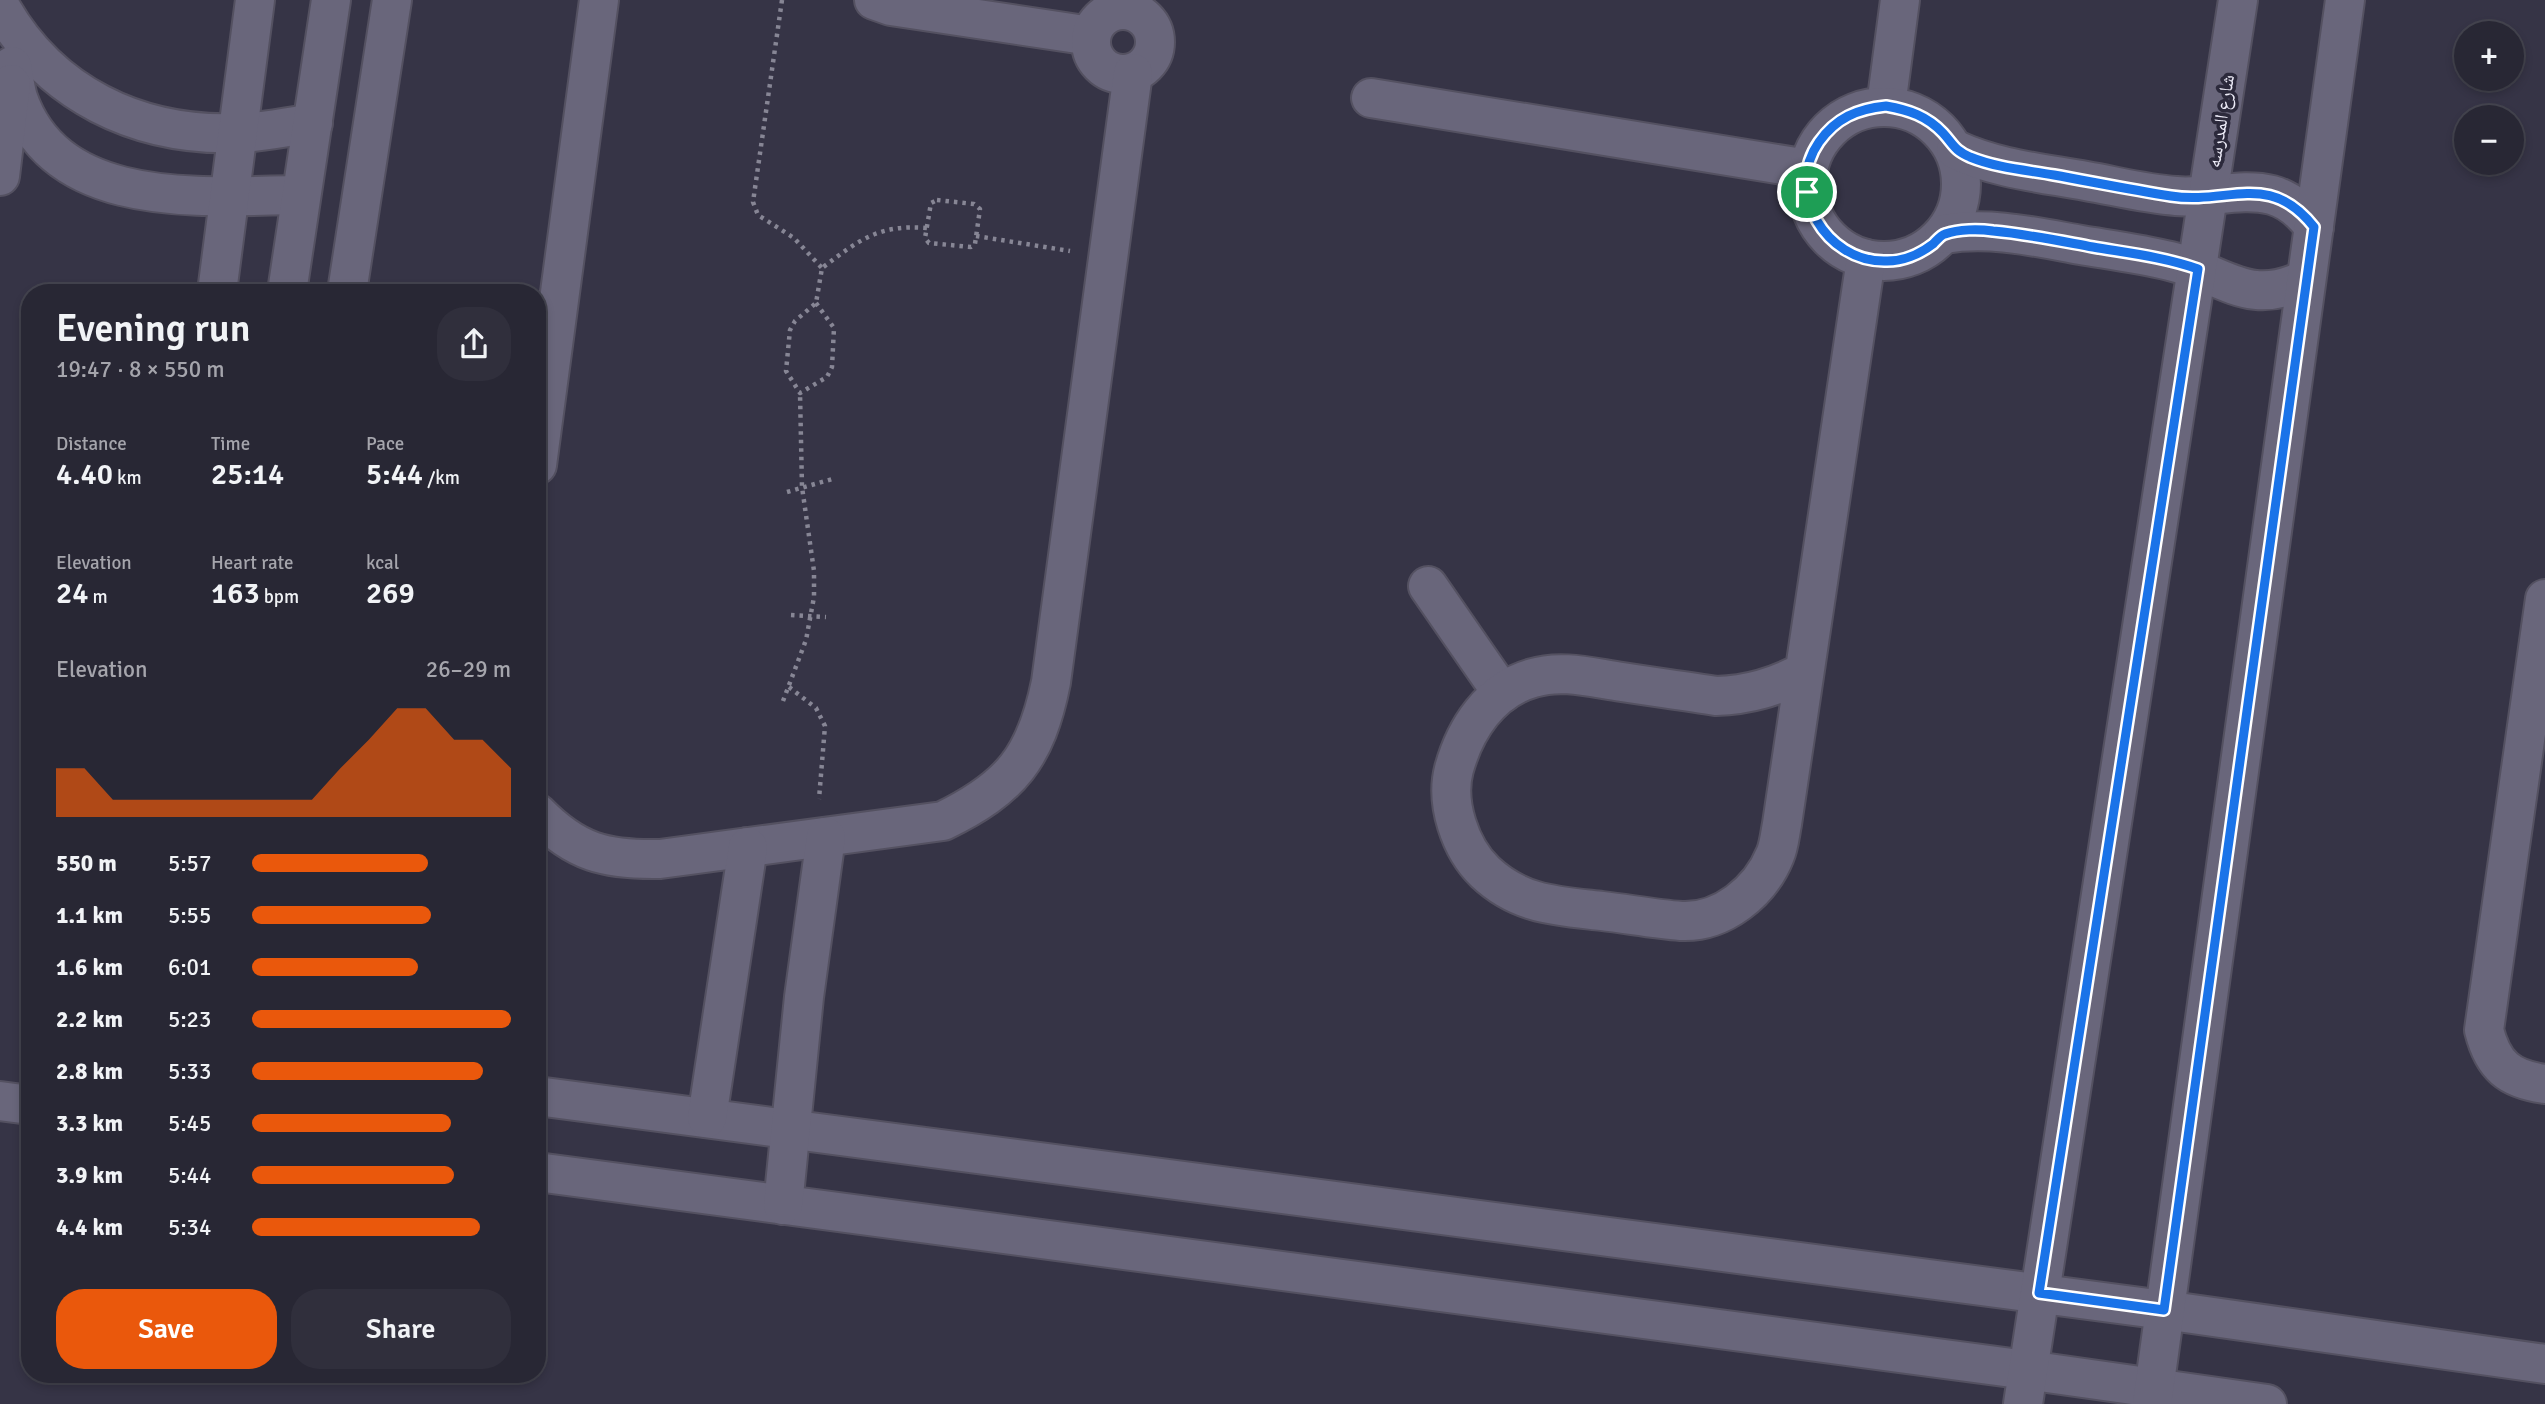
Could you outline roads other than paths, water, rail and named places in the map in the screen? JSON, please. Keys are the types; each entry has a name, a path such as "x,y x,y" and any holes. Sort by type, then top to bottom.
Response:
{"street":[{"path":"218,284 255,0"},
{"path":"288,284 331,0"},
{"path":"348,284 392,0"},
{"path":"546,398 599,0"},
{"path":"874,0 891,6 1091,36"},
{"path":"1886,106 1900,0"},
{"name":"شارع المدرسه","path":"2025,1387 2238,0"},
{"path":"2153,1396 2345,0"},
{"path":"1137,5 1154,30 1154,51 1143,68 1133,73 1111,72 1102,66 1091,47 1091,36 1098,20 1105,15 1137,5"},
{"path":"5,14 40,60 66,85 127,117 160,125 236,133 313,123"},
{"path":"5,14 18,97 31,125 50,150 75,169 111,182 174,196 300,195"},
{"path":"0,176 12,66"},
{"path":"546,822 556,832 588,851 623,860 660,859 943,821 976,805 1005,782 1028,752 1044,718 1051,682 1133,73"},
{"path":"1371,98 1808,169"},
{"path":"1886,106 1908,110 1927,119 1943,133 1956,150 1961,172 1961,194 1956,215 1944,234 1917,254 1901,260 1866,259 1844,250 1826,235 1813,215 1807,192 1808,169 1815,148 1827,131 1844,117 1865,108 1886,106"},
{"path":"1956,150 2001,166 2174,196 2208,197 2256,192 2273,195 2289,202 2303,213 2314,227"},
{"path":"1944,234 1992,230 2166,260 2198,269 2227,283 2259,291 2291,286 2306,279"},
{"path":"1804,672 1762,691 1739,695 1716,696 1568,674 1533,678 1502,693 1478,716 1466,735 1452,778 1454,811 1464,843 1483,870 1510,891 1541,904 1684,921 1713,916 1740,901 1762,880 1776,854 1804,672 1866,259"},
{"path":"1428,586 1502,693"},
{"path":"2545,599 2484,1030 2488,1047 2498,1062 2511,1074 2527,1082 2545,1084"},
{"path":"783,1205 804,997 826,837"},
{"path":"707,1118 748,847"},
{"path":"546,1097 2039,1293 2545,1364"},
{"path":"0,1101 21,1104"},
{"path":"546,1173 783,1205 2025,1387 2267,1404"}]}
